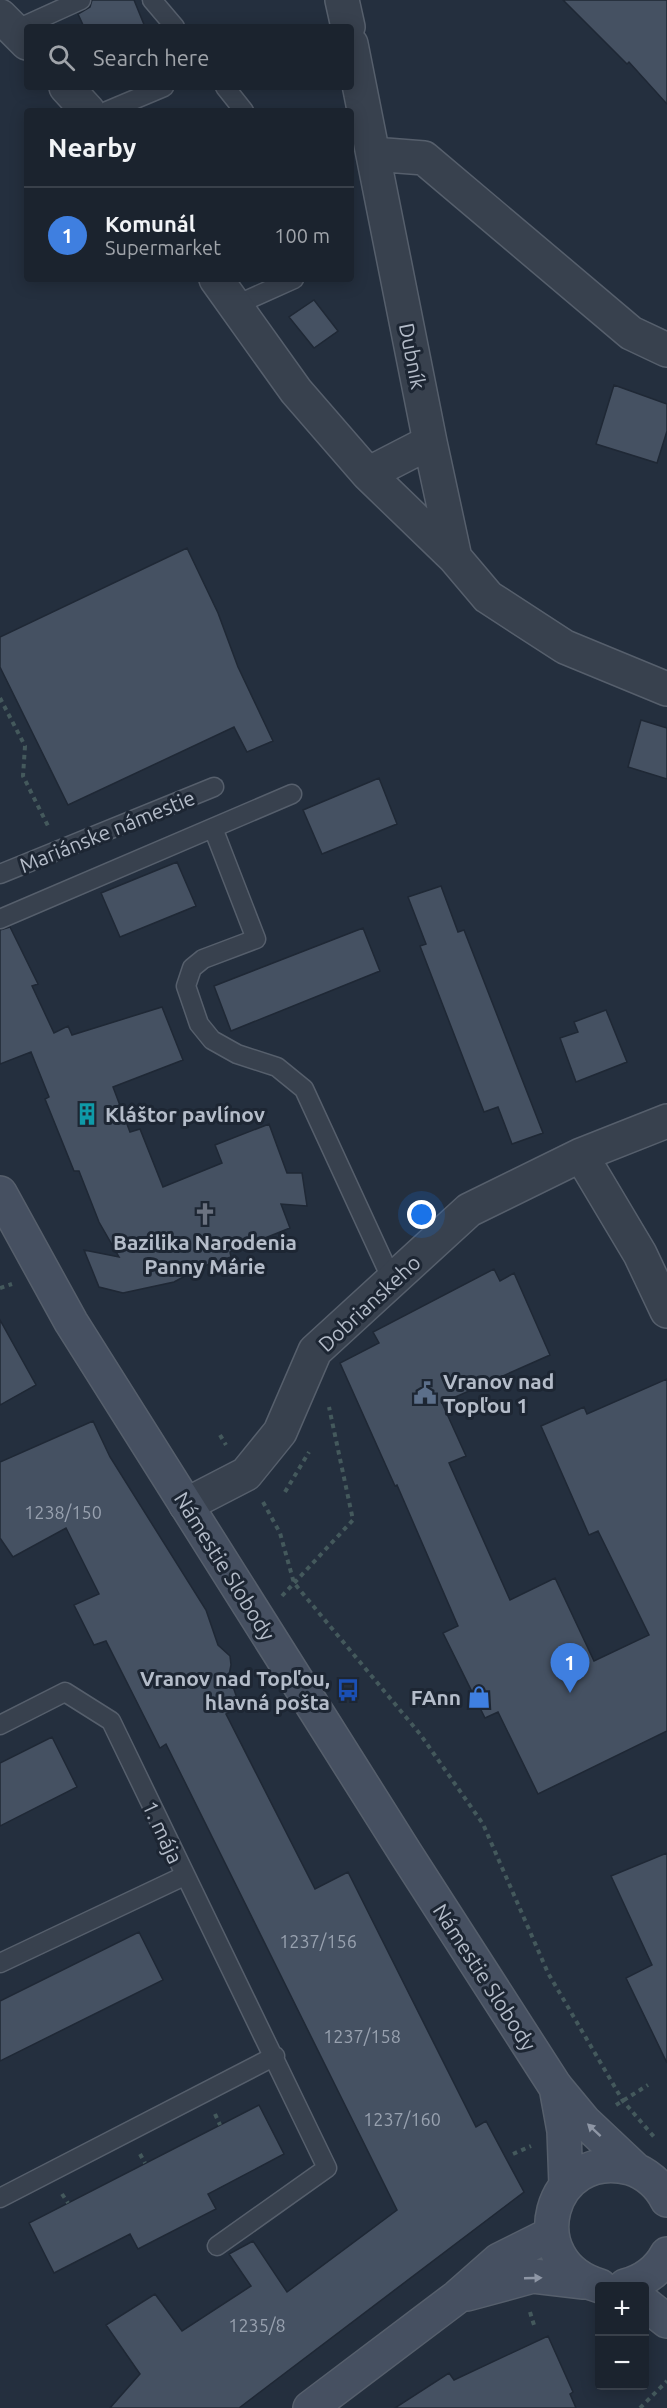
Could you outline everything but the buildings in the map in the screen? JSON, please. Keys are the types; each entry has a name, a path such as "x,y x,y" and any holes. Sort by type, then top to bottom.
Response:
{"street":[{"path":"342,0 347,24"},
{"name":"Dubník","path":"354,59 430,441 456,558"},
{"path":"69,90 85,108"},
{"path":"373,154 424,158 631,333 667,350"},
{"name":"Dubník","path":"218,282 296,391 368,474 456,558 488,597 565,647 667,689"},
{"path":"368,474 430,441"},
{"name":"Dobrianskeho","path":"186,1505 246,1474 280,1432 315,1351 469,1210 581,1155 667,1121"},
{"path":"581,1155 640,1254 667,1311"},
{"name":"Námestie Slobody","path":"0,1193 71,1322 555,2086"},
{"path":"555,2086 584,2121 636,2170 652,2180 667,2200"},
{"path":"555,2086 564,2131 566,2186"},
{"path":"592,2284 568,2269 557,2253 551,2234 551,2217 556,2200 566,2186 581,2174 598,2166 618,2165 636,2170"},
{"path":"328,2403 499,2260 551,2234"},
{"path":"639,2282 652,2273 667,2254"},
{"path":"457,2297 533,2277 592,2284"},
{"path":"649,2306 667,2321"}],"lane":[{"path":"27,24 81,0"},
{"path":"152,0 172,24"},
{"path":"114,108 157,90"},
{"path":"227,90 242,108"},
{"path":"236,305 287,282"},
{"name":"Mariánske námestie","path":"0,874 214,788"},
{"path":"0,919 292,794"},
{"path":"213,828 256,939 203,959 192,968 186,986 199,1024 212,1040 237,1054 277,1067 304,1089 392,1280"},
{"name":"1. mája","path":"0,1725 66,1692 111,1721 327,2168 217,2246"},
{"path":"0,1963 184,1876"},
{"path":"0,2198 274,2055"}],"path":[{"path":"0,698 25,746 23,776 60,850"},
{"path":"0,1288 12,1284"},
{"path":"274,1604 354,1520 327,1399"},
{"path":"260,1498 280,1533 294,1583 420,1734 483,1824 548,1973 623,2101 660,2144"},
{"path":"608,2109 648,2085"},
{"path":"640,2408 667,2381"}],"place":[{"name":"Kláštor pavlínov","path":"87,1114"},
{"name":"Bazilika Narodenia Panny Márie","path":"205,1214"},
{"name":"Vranov nad Topľou 1","path":"425,1393"},
{"name":"Vranov nad Topľou, hlavná pošta","path":"348,1690"},
{"name":"Komunál","path":"570,1693"},
{"name":"FAnn","path":"479,1697"}]}
